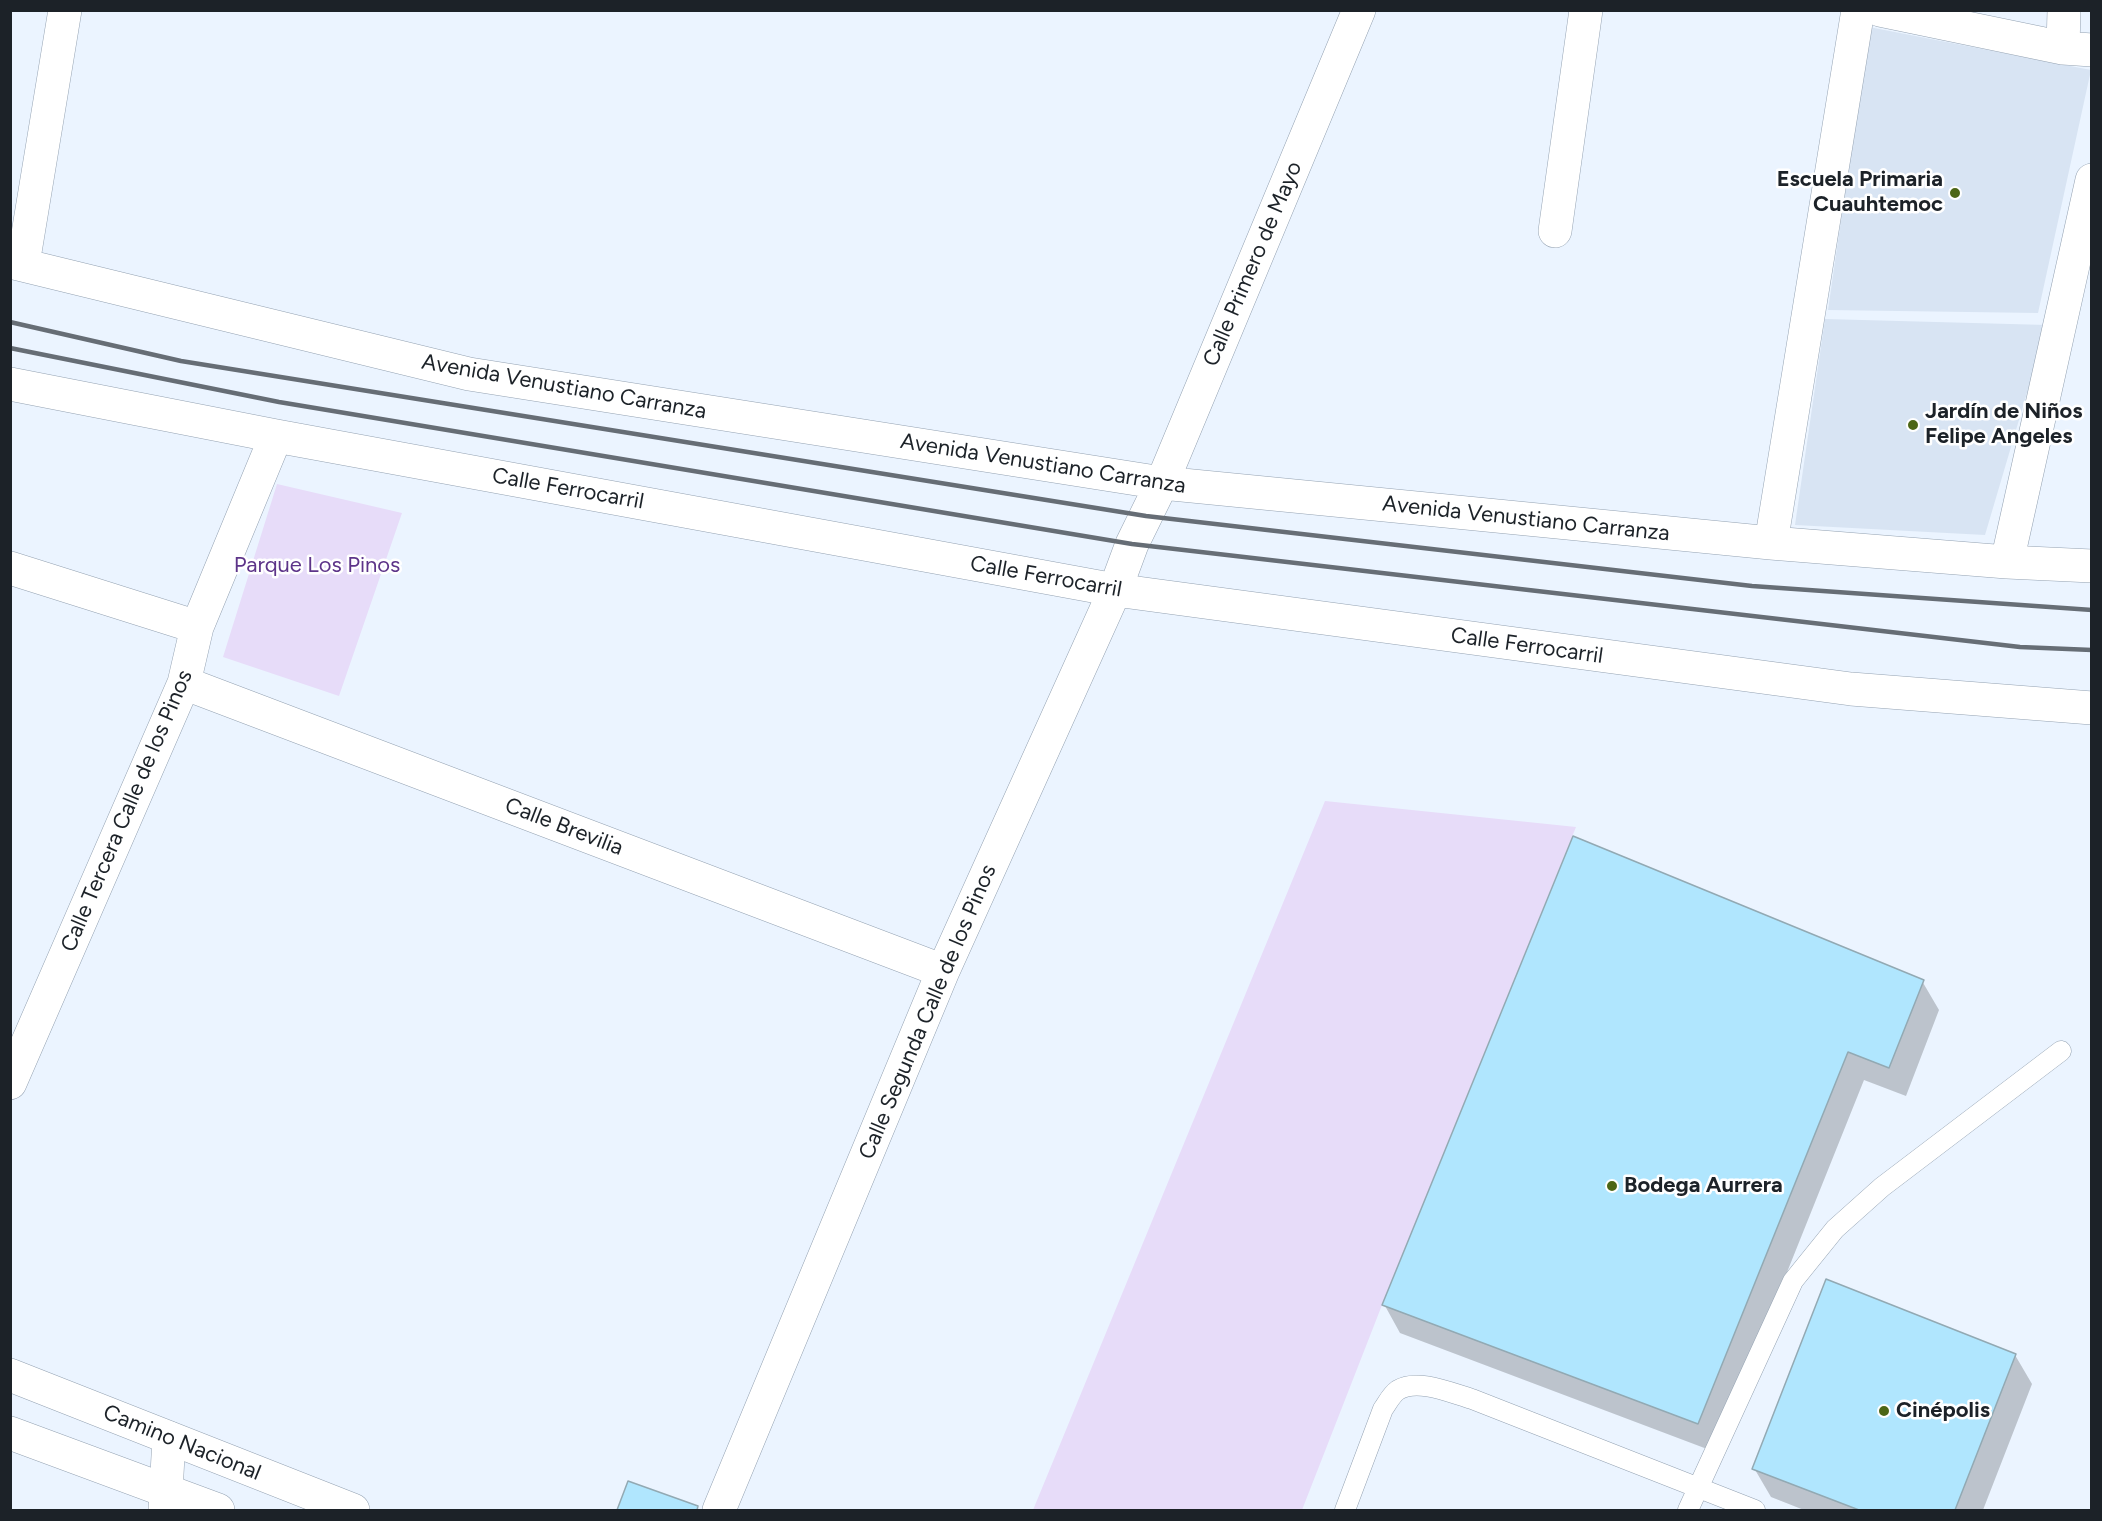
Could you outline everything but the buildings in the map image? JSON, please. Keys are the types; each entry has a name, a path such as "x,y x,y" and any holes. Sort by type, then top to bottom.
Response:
{"street":[{"path":"17,263 65,10"},
{"name":"Calle Primero de Mayo","path":"1146,516 1162,483 1359,10"},
{"path":"1555,231 1587,10"},
{"path":"1771,543 1858,10"},
{"path":"1880,10 2077,49 2064,10"},
{"path":"2007,562 2091,180"},
{"name":"Avenida Venustiano Carranza","path":"17,263 469,374 1162,483 1771,543 2007,562 2091,566"},
{"name":"Calle Ferrocarril","path":"10,384 276,436 1114,590 1851,689 2091,708"},
{"name":"Calle Tercera Calle de los Pinos","path":"10,1083 184,683 197,627 276,436"},
{"name":"Calle Segunda Calle de los Pinos","path":"719,1510 943,971 1146,516"},
{"path":"10,568 197,627"},
{"name":"Calle Brevilia","path":"184,683 943,971"},
{"name":"Camino Nacional","path":"10,1375 353,1510"},
{"path":"10,1433 166,1500 218,1510"},
{"path":"166,1500 169,1438"}],"lane":[{"path":"1688,1510 1792,1281 1834,1229 1882,1187 2061,1051"},
{"path":"1345,1510 1383,1408 1392,1395 1409,1386 1428,1387 1472,1399 1755,1510"}],"shaded area":[{"name":"Escuela Primaria Cuauhtemoc","path":"1869,27 2091,70 2038,313 1828,310"},
{"name":"Jardín de Niños Felipe Angeles","path":"1825,319 2047,325 1985,535 1795,525"}],"green space":[{"name":"Parque Los Pinos","path":"277,484 402,513 339,696 223,657"},
{"path":"1325,801 1576,827 1382,1305 1302,1510 1033,1510"}],"railway":[{"path":"10,322 181,361 1146,516 1752,586 2092,610"},
{"path":"10,348 279,402 1132,544 2020,647 2092,650"}],"place":[{"name":"Escuela Primaria Cuauhtemoc","path":"1955,193"},
{"name":"Jardín de Niños Felipe Angeles","path":"1913,425"},
{"name":"Bodega Aurrera","path":"1612,1186"},
{"name":"Cinépolis","path":"1884,1411"}]}
